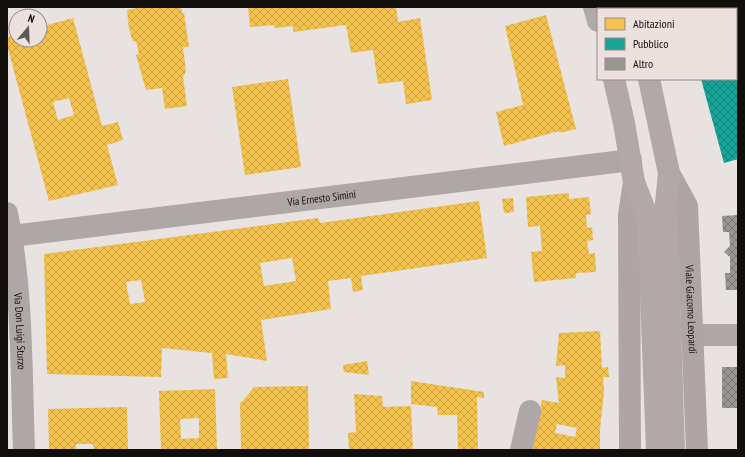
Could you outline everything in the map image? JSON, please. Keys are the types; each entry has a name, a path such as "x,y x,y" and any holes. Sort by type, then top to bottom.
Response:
{"main road":[{"path":"594,7 597,18"},
{"path":"614,80 631,160 634,182 648,218 657,450"},
{"name":"Viale Giacomo Leopardi","path":"649,80 669,173 687,206 698,450"},
{"name":"Viale Giacomo Leopardi","path":"669,173 666,203 674,450"},
{"path":"630,450 629,215 634,182"}],"street":[{"name":"Via Ernesto Simini","path":"12,236 631,160"},
{"name":"Via Don Luigi Sturzo","path":"7,213 12,236 13,306 24,450"},
{"path":"692,335 738,335"},
{"path":"521,450 530,411"}],"building: Abitazioni":[{"path":"143,7 181,7 182,13 184,13 189,47 183,47 186,71 183,77 187,106 165,109 162,88 146,90 136,55 139,54 136,41 133,42 129,29 127,10"},
{"path":"248,7 396,7 398,22 420,18 432,100 406,104 403,81 378,84 373,50 351,53 346,25 293,32 293,26 275,28 274,25 250,27"},
{"path":"546,15 576,129 559,133 559,131 504,146 496,112 523,105 505,26"},
{"path":"73,18 102,126 118,122 123,140 107,145 118,185 49,201 7,45 7,37 8,48 48,48 48,25","holes":["69,98 74,115 58,120 53,102"]},
{"path":"288,79 301,167 245,175 232,87"},
{"path":"569,193 569,199 589,197 591,214 586,215 587,228 592,227 593,240 587,241 589,254 595,253 596,272 576,273 576,278 534,282 531,252 542,251 540,226 528,227 526,197"},
{"path":"513,198 514,212 504,213 502,199"},
{"path":"479,201 487,258 361,276 363,290 353,292 351,278 328,281 331,309 261,320 267,361 226,354 228,378 214,379 212,353 162,348 161,377 47,374 44,254 318,218 320,223","holes":["292,258 296,281 264,286 260,263","141,280 145,302 130,304 126,282"]},
{"path":"600,331 602,368 608,367 609,377 603,377 604,392 600,429 600,450 531,450 542,400 559,403 556,377 565,378 565,365 556,366 559,333","holes":["557,424 577,428 575,437 555,433"]},
{"path":"367,361 369,375 344,372 343,365"},
{"path":"411,381 484,392 484,398 477,397 478,450 458,450 457,415 438,415 437,407 411,404"},
{"path":"308,386 309,450 241,450 240,402 242,402 254,387"},
{"path":"215,389 217,450 161,450 159,391","holes":["199,418 199,438 181,439 180,419"]},
{"path":"354,394 382,396 383,407 411,406 413,450 349,450 348,433 356,432"},
{"path":"127,407 128,450 94,450 93,444 76,444 76,450 49,450 48,409"}],"building: Pubblico":[{"path":"738,7 738,159 724,163 701,80 737,80 737,8 682,8"}],"building: Altro":[{"path":"738,215 738,290 726,290 725,273 730,273 730,257 724,252 730,246 729,232 723,232 722,216"},
{"path":"722,367 738,367 738,408 722,408"}]}
